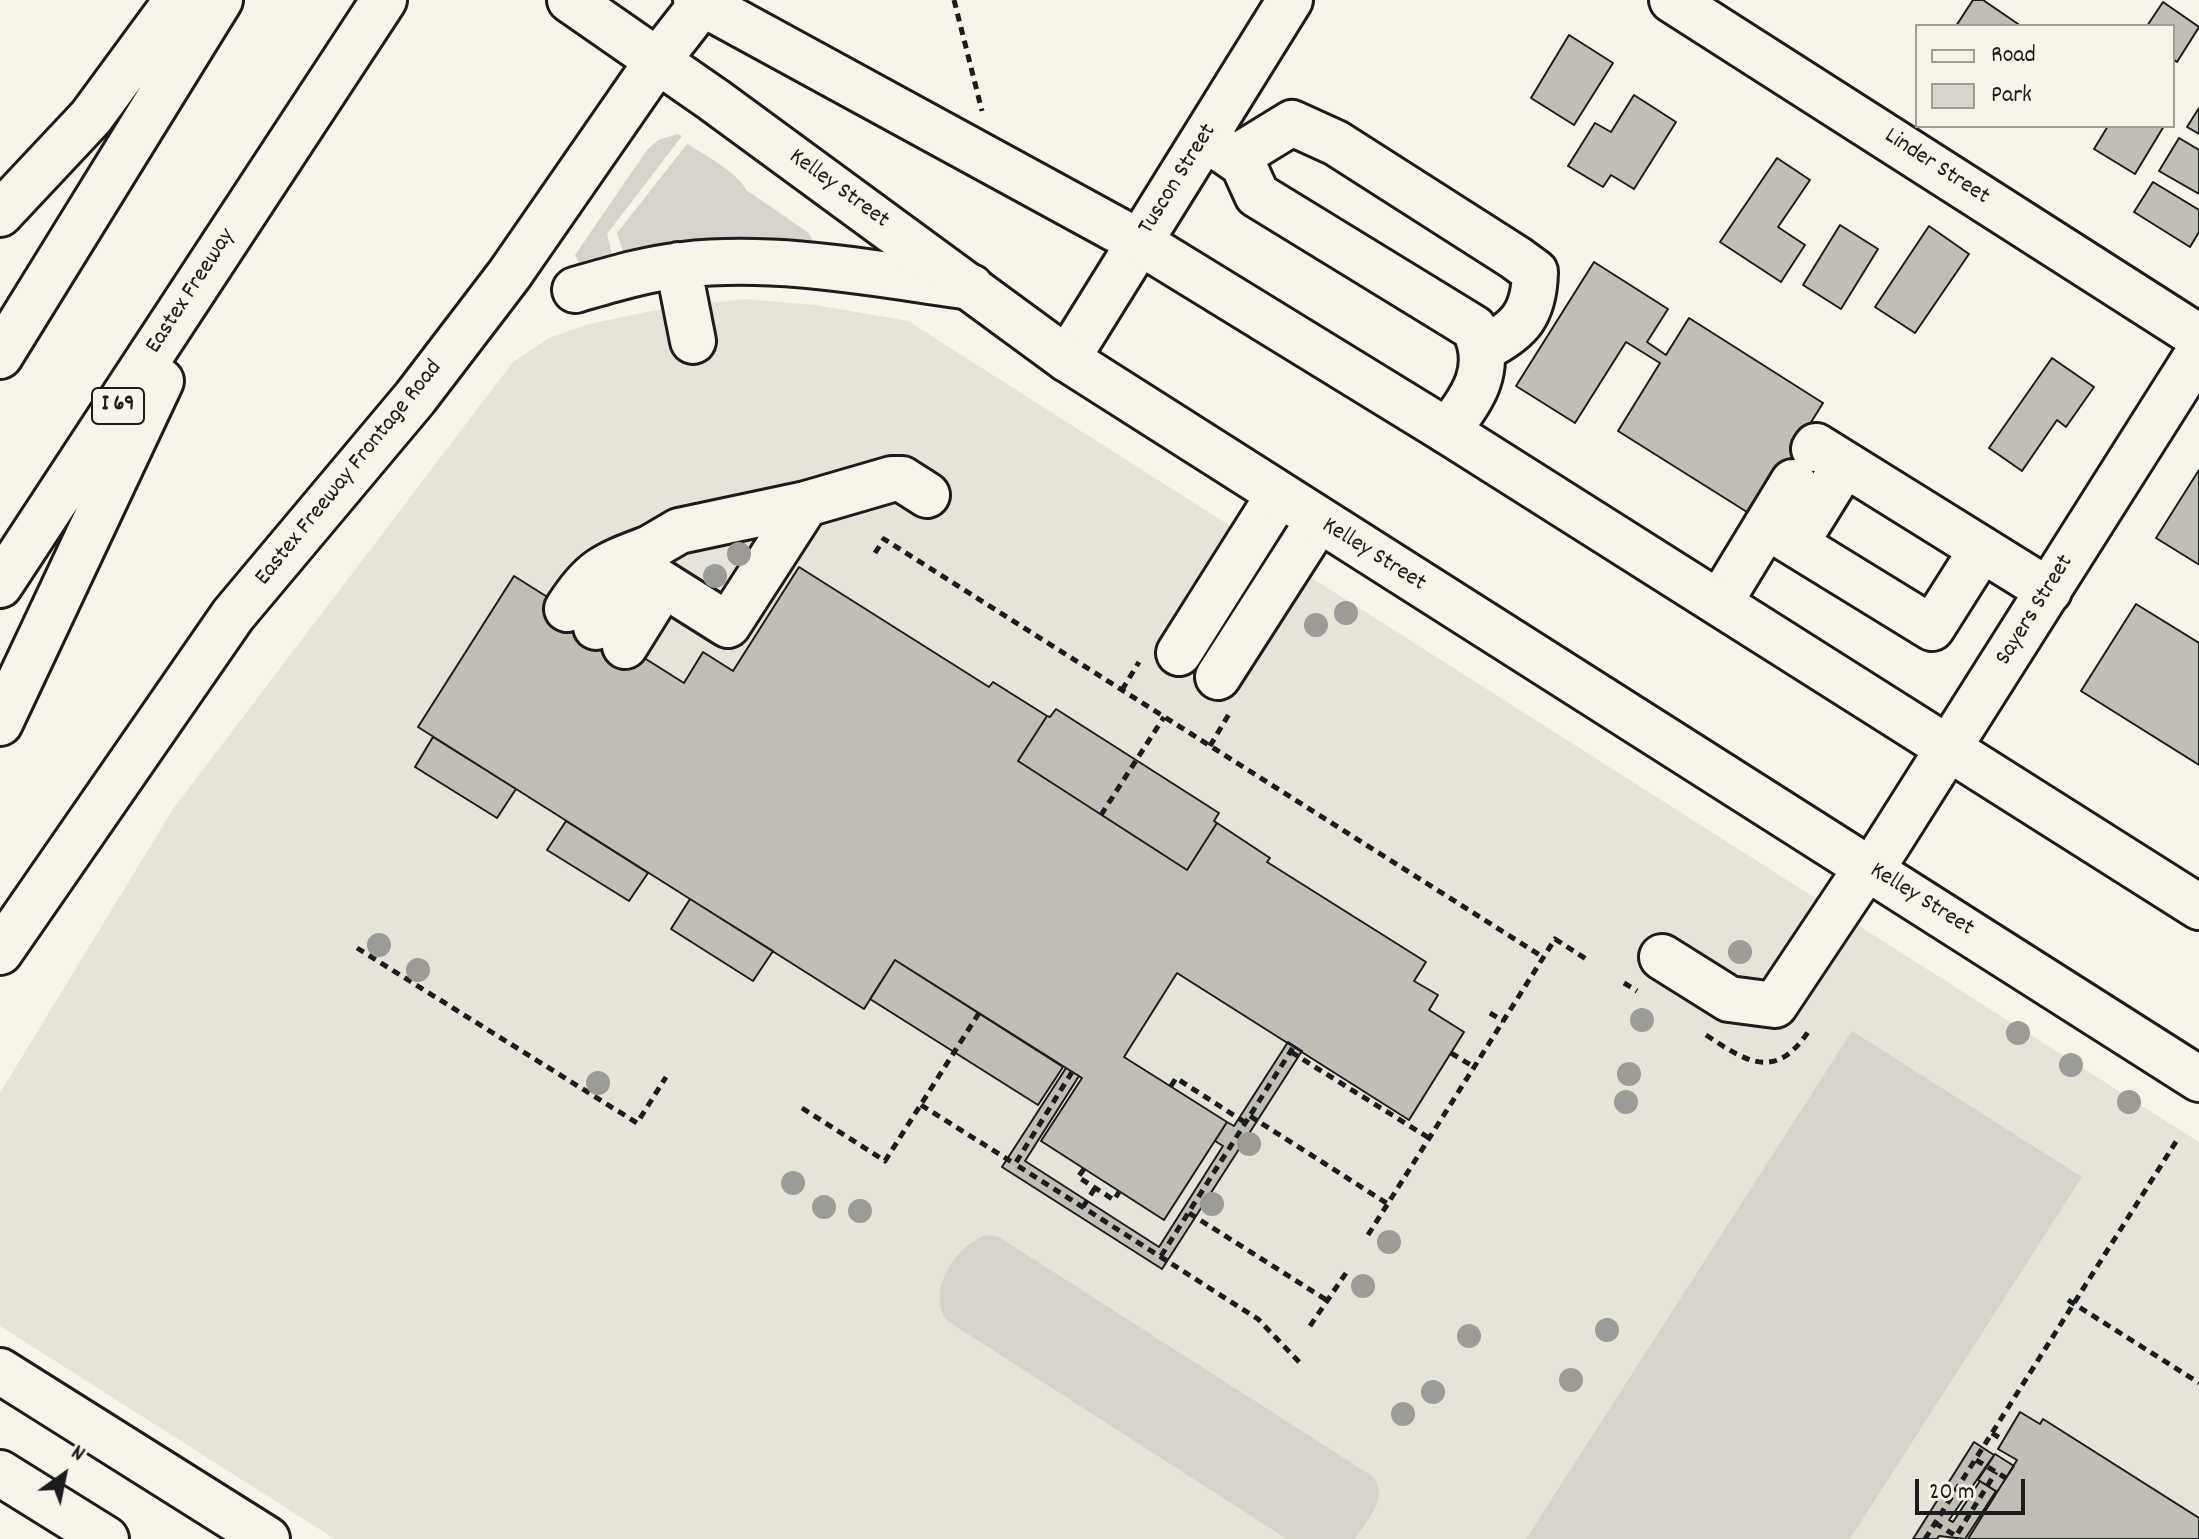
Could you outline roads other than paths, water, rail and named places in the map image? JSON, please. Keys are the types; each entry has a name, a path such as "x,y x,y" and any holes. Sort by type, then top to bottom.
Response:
{"main road":[{"path":"0,214 91,117 177,0"},
{"path":"0,356 220,0"},
{"name":"Eastex Freeway","path":"0,585 384,0"},
{"name":"Tuscon Street","path":"1067,359 1141,243 1220,148 1290,0"},
{"name":"Linder Street","path":"1672,0 2199,337"},
{"path":"702,1 1141,243 1720,602 2199,907"},
{"name":"Eastex Freeway Frontage Road","path":"0,952 233,615 415,398 509,275 702,1"},
{"name":"Kelley Street","path":"587,11 1067,359 2199,1079"},
{"path":"1220,148 1292,123 1336,143 1535,272 1534,300 1513,333 1484,348"},
{"path":"1220,148 1243,164 1257,195 1474,328 1484,348 1481,378 1463,412 1447,431"},
{"path":"0,723 233,227"},
{"path":"575,290 649,269 678,265 777,263 971,287"},
{"path":"678,265 693,341"},
{"name":"Sayers Street","path":"1662,957 1729,999 1775,1005 1950,747 2199,352"},
{"path":"1720,602 1781,535 1817,465 1982,549 2049,591"},
{"path":"806,504 728,625 650,567 613,562 587,578 596,627 650,567 679,531 806,504 892,479 902,479 927,495"},
{"path":"1162,654 1278,496"},
{"path":"1225,694 1318,521"},
{"path":"1781,535 1932,628 1982,549"},
{"path":"0,1371 267,1539"},
{"path":"0,1473 21,1483 106,1539"}]}
